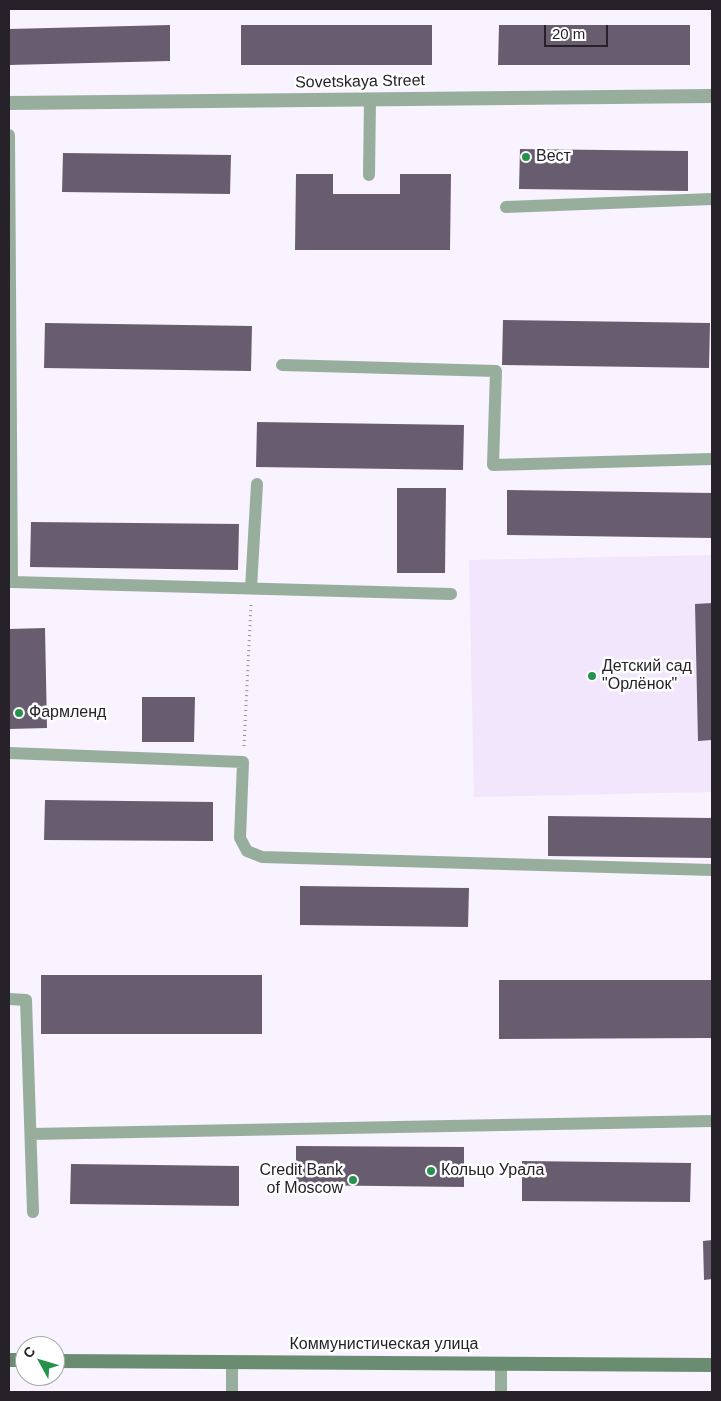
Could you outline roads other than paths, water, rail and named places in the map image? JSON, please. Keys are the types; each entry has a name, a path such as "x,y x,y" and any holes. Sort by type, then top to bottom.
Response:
{"main road":[{"name":"Коммунистическая улица","path":"65,1361 712,1365"}],"street":[{"name":"Sovetskaya Street","path":"9,103 712,96"}],"lane":[{"path":"369,175 370,99"},
{"path":"9,136 10,582 451,594"},
{"path":"506,207 712,199"},
{"path":"282,365 496,371 493,465 712,459"},
{"path":"251,588 257,484"},
{"path":"9,754 243,762 240,838 247,851 262,857 712,870"},
{"path":"9,999 26,1000 33,1212"},
{"path":"31,1134 712,1121"},
{"path":"232,1362 232,1392"},
{"path":"501,1363 501,1392"}],"place":[{"name":"Вест","path":"526,157"},
{"name":"Детский сад \"Орлёнок\"","path":"592,676"},
{"name":"Фармленд","path":"19,713"},
{"name":"Кольцо Урала","path":"431,1171"},
{"name":"Credit Bank of Moscow","path":"353,1180"}]}
